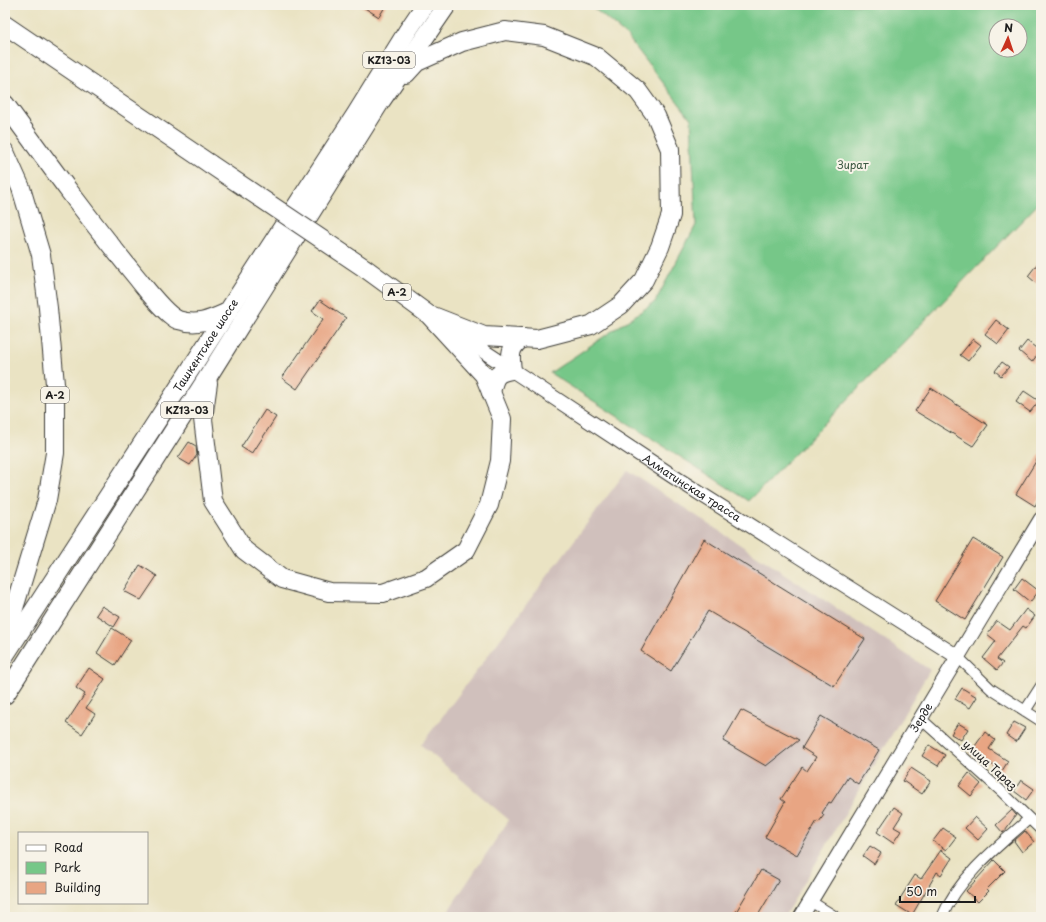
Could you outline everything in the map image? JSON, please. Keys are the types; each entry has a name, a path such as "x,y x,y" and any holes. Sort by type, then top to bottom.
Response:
{"highway":[{"name":"KZ13-03","path":"5,695 249,312 361,120 425,5"},
{"name":"KZ13-03","path":"379,104 447,5"},
{"name":"A-2","path":"5,25 366,269 429,315"},
{"path":"361,120 379,104 418,62 462,42 505,31 544,36 597,57 638,91 656,116 670,148 671,215 660,247 644,280 621,305 591,325 537,339 484,336 429,315"},
{"path":"5,104 116,253 154,298 173,316 177,319 193,323 207,321 230,307 249,312"},
{"name":"Ташкентское шоссе","path":"5,655 230,307 361,120"},
{"name":"A-2","path":"5,152 21,188 41,255 48,308 55,384 55,453 47,500 5,638"},
{"path":"209,376 203,419 213,502 244,550 282,579 329,592 383,593 426,578 466,550 489,505 500,461 502,419 484,375 429,315"},
{"path":"491,392 496,376 502,372 512,370 510,360 511,350 515,343 523,338"},
{"path":"49,587 67,598"}],"street":[{"name":"Алматинская трасса","path":"429,315 680,481 958,657"},
{"name":"Зерде","path":"801,917 1041,518"},
{"path":"958,657 991,689 1041,721"},
{"path":"1025,711 1041,686"},
{"name":"улица Тараз","path":"921,719 1001,791 1041,830"},
{"path":"942,917 946,908 971,872 1029,819"},
{"path":"810,901 836,917"}],"shaded area":[{"path":"627,470 930,670 784,917 444,917 509,820 421,745"}],"green space":[{"name":"Зират","path":"590,5 1041,5 1041,201 749,501 550,373 655,302 696,225 691,119 627,36"}],"building":[{"path":"360,5 386,5 379,17"},
{"path":"1041,259 1041,277 1036,283 1028,276"},
{"path":"320,300 346,318 297,389 282,378 323,319 312,311"},
{"path":"996,320 1009,330 998,344 985,334"},
{"path":"973,339 981,345 968,361 960,355"},
{"path":"1027,341 1040,351 1032,362 1019,351"},
{"path":"1002,362 1009,367 1001,376 995,371"},
{"path":"931,388 988,425 973,446 915,411"},
{"path":"1024,391 1039,401 1030,412 1016,402"},
{"path":"265,410 276,417 252,454 241,447"},
{"path":"189,442 196,446 197,455 190,465 178,458"},
{"path":"1041,453 1041,495 1035,506 1016,494"},
{"path":"704,539 865,639 834,686 708,611 671,671 641,651"},
{"path":"973,539 1003,557 965,620 935,601"},
{"path":"140,565 157,576 141,600 124,591"},
{"path":"1022,578 1039,591 1030,602 1014,589"},
{"path":"102,606 120,617 114,627 96,615"},
{"path":"1026,609 1035,616 1026,628 1023,626 997,659 1003,663 997,670 983,658 996,641 987,634 997,621 1010,630"},
{"path":"112,628 131,640 115,665 97,653"},
{"path":"89,668 105,679 86,708 95,714 82,734 66,723 85,694 76,688"},
{"path":"962,688 977,697 970,708 955,699"},
{"path":"741,710 799,740 766,766 723,741"},
{"path":"821,716 879,750 858,784 848,777 831,803 829,802 822,813 824,815 819,822 817,821 797,855 765,837 785,802 781,799 802,767 807,771 816,757 802,748"},
{"path":"1014,722 1025,728 1016,742 1006,735"},
{"path":"958,723 968,729 961,740 951,734"},
{"path":"985,732 995,740 989,749 1008,761 1002,771 982,758 980,760 970,753"},
{"path":"929,745 945,755 938,766 922,756"},
{"path":"911,768 931,781 922,794 903,781"},
{"path":"969,773 981,784 971,796 959,786"},
{"path":"1021,780 1034,789 1026,800 1014,791"},
{"path":"894,807 903,813 894,827 901,831 893,843 877,832"},
{"path":"1012,810 1016,815 1003,833 996,825"},
{"path":"975,817 988,829 978,840 965,828"},
{"path":"943,828 956,837 946,850 933,841"},
{"path":"1025,831 1034,842 1022,852 1014,841"},
{"path":"870,846 881,853 874,864 863,856"},
{"path":"941,850 952,858 941,875 937,872 912,915 896,905 915,875 921,879"},
{"path":"994,860 1005,871 987,889 989,891 978,902 966,891"},
{"path":"761,870 779,880 757,917 733,917"}]}
